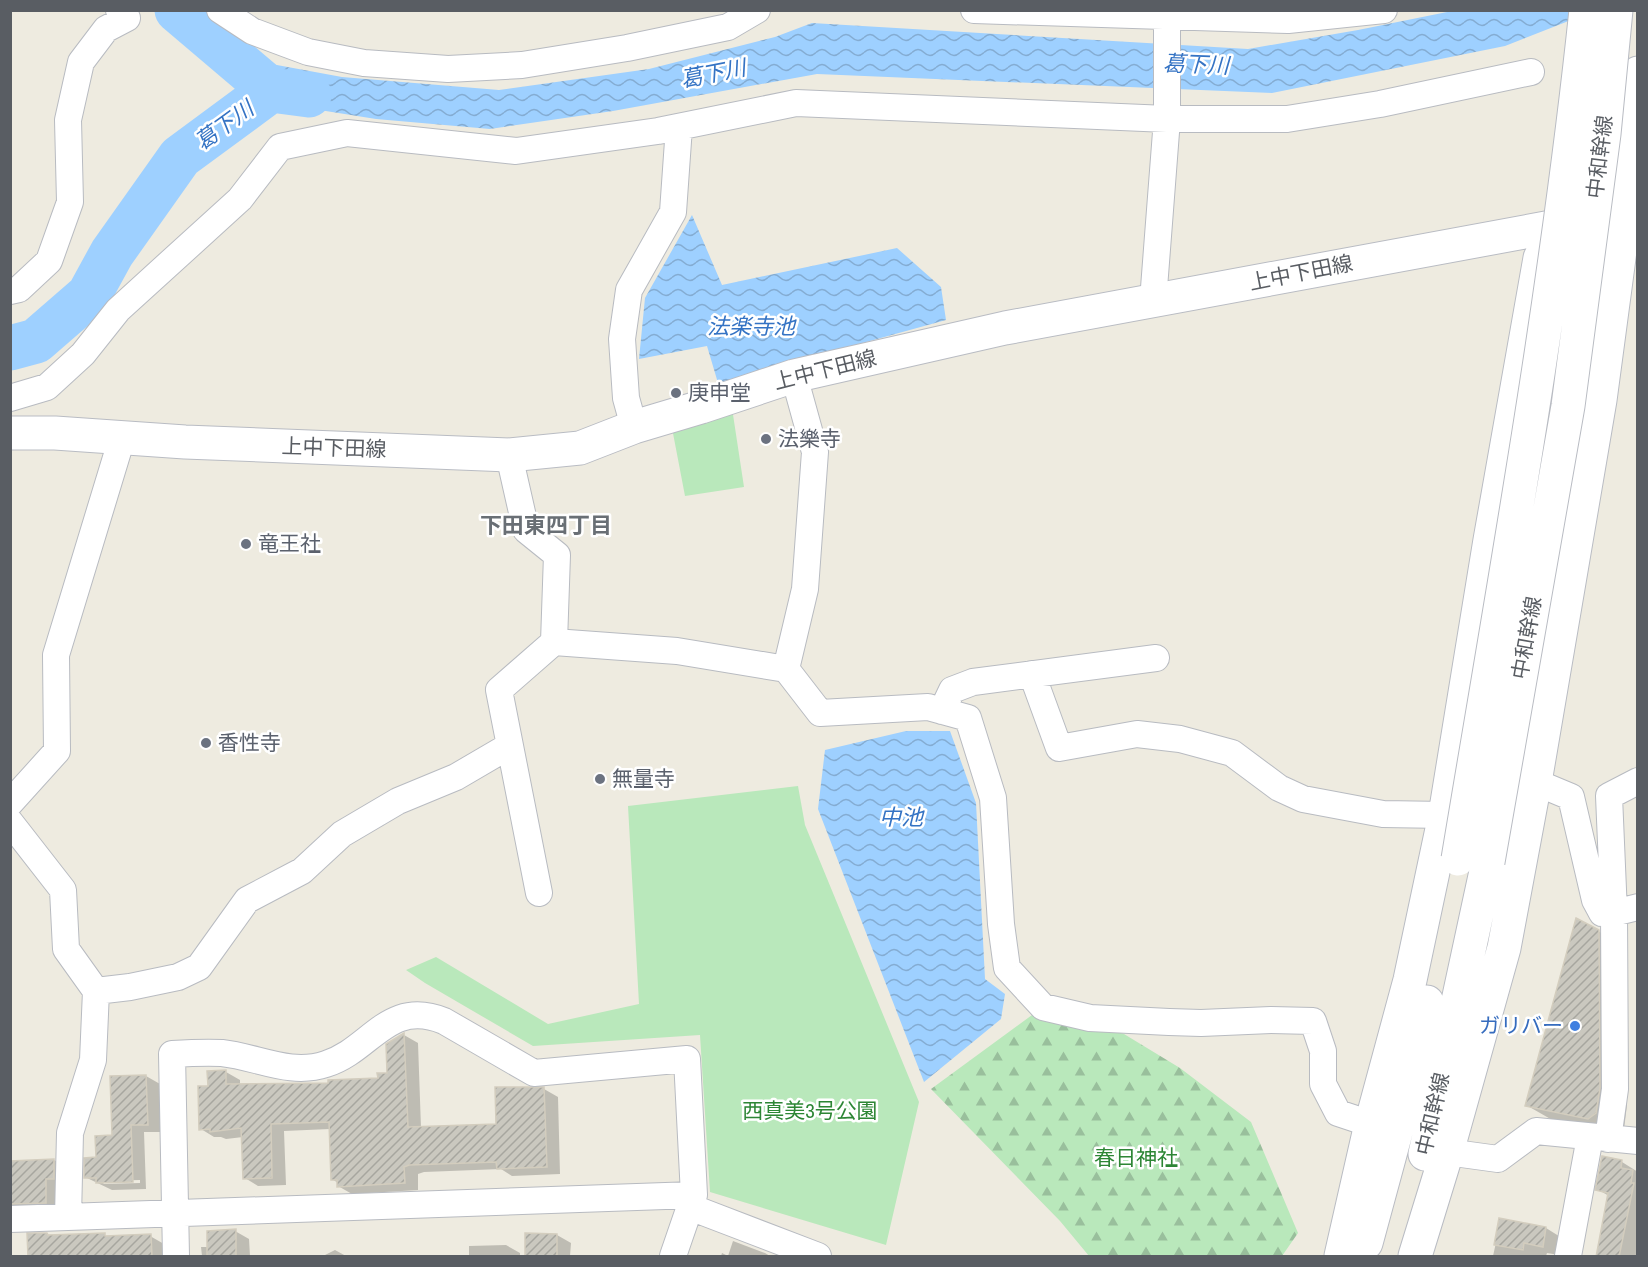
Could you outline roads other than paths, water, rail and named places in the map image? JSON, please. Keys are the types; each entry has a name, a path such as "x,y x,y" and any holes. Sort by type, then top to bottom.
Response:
{"main road":[{"path":"1341,1257 1383,1130 1410,980 1445,815 1492,528 1545,228 1570,10"},
{"name":"中和幹線","path":"1394,1257 1437,1149 1473,860 1574,126 1586,10"},
{"name":"中和幹線","path":"1362,1257 1383,1130 1473,860 1568,406 1604,134 1616,10"},
{"path":"1415,1257 1437,1149 1504,948 1535,782 1631,212 1638,73"},
{"name":"上中下田線","path":"10,433 55,433 509,455 580,448 634,427 794,376 1005,328 1631,212"}],"street":[{"path":"10,291 19,289 49,261 70,202 69,120 81,62 106,29 127,18 119,10"},
{"path":"220,10 252,31 308,52 364,63 448,69 522,66 627,48 728,27 757,10"},
{"path":"974,10 1167,14 1288,20 1384,10"},
{"path":"1154,302 1167,120 1167,14"},
{"path":"10,398 47,387 83,354 118,310 240,199 280,147 347,133 516,151 679,127 796,103 1167,120 1287,119 1380,104 1530,72"},
{"path":"634,427 626,398 622,339 629,290 673,212 679,127"},
{"path":"786,669 805,589 815,452 794,376"},
{"path":"10,803 57,751 56,655 122,438"},
{"path":"509,455 526,530 556,555 554,642"},
{"path":"539,893 499,690 554,642 677,651 786,669 820,713 928,707 968,718 993,798 1001,924 1007,968 1043,1007 1090,1018 1158,1022 1313,1021 1323,1051 1323,1084 1338,1113 1437,1149 1498,1159 1536,1131 1638,1141"},
{"path":"942,711 952,690 974,682 1156,658"},
{"path":"1032,674 1059,748 1137,734 1180,739 1232,753 1280,788 1303,799 1383,814 1445,815"},
{"path":"96,991 178,977 200,967 247,900 302,871 342,834 398,801 456,777 509,746"},
{"path":"1568,1257 1599,1138 1615,1089 1626,910 1609,796 1638,781"},
{"path":"1535,782 1571,797 1595,900 1602,913 1626,910"},
{"path":"10,822 63,890 66,950 96,991 93,1060 70,1133 69,1217"},
{"path":"177,1257 172,1054 223,1053 291,1069 308,1068 326,1064 344,1056 384,1024 399,1017 414,1014 430,1015 444,1021 534,1073 687,1059 692,1201 673,1257"},
{"path":"10,1219 692,1201 818,1257"}],"water":[{"path":"1452,11 1594,11 1505,46 1272,93 817,74 613,111 490,129 376,119 288,105 259,113 241,83 266,63 342,77 499,90 649,69 775,37 812,23 1248,49"},
{"name":"法楽寺池","path":"692,215 722,285 897,248 941,287 946,320 718,383 707,346 639,359 645,298"},
{"name":"中池","path":"906,731 950,731 976,803 985,979 1005,994 1001,1019 924,1082 818,809 825,750"}],"waterway":[{"path":"177,10 271,90"},
{"name":"葛下川","path":"10,348 36,341 89,295 112,253 180,157 271,90 309,95"}],"place":[{"name":"庚申堂","path":"676,393"},
{"name":"法樂寺","path":"766,439"},
{"name":"竜王社","path":"246,544"},
{"name":"香性寺","path":"206,743"},
{"name":"無量寺","path":"600,779"},
{"name":"ガリバー","path":"1575,1026"}],"district":[{"name":"下田東四丁目","path":"546,525"}],"park label":[{"name":"西真美3号公園","path":"810,1111"},
{"name":"春日神社","path":"1136,1158"}]}
